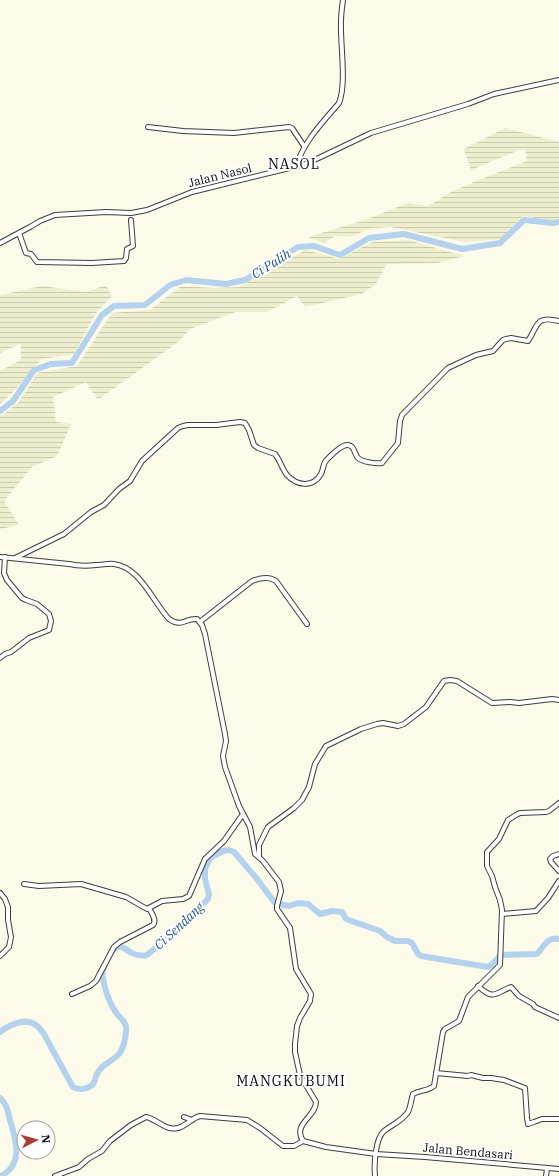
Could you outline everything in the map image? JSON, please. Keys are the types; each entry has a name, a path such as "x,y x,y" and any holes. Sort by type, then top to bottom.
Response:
{"street":[{"path":"296,166 304,146 341,98 342,76 340,22 343,0"},
{"name":"Jalan Nasol","path":"0,243 55,215 106,212 132,213 147,210 192,192 313,161 354,141 378,132 468,104 494,94 559,80"},
{"path":"148,127 183,131 234,133 289,127 292,128 304,146"},
{"path":"19,233 26,253 31,254 37,262 92,263 124,261 126,258 127,249 133,246 131,220"},
{"path":"14,558 64,534 91,512 104,505 130,481 142,461 173,431 183,426 216,425 240,422 245,423 254,445 275,454 288,476 304,485 311,483 318,477 326,461 345,445 349,445 353,448 360,459 376,464 382,463 398,443 402,415 446,370 476,355 493,351 503,340 511,338 528,341 534,328 541,321 548,319 559,321"},
{"path":"0,658 11,652 29,638 49,630 51,621 49,614 39,605 22,598 7,580 4,573 2,557 78,566 108,564 123,566 138,577 169,619 174,623 194,619 198,619 200,621 209,652 225,734 226,741 223,756 225,767 239,806 250,826 254,852 279,882 281,891 277,906 290,928 293,940 296,969 311,994 310,1001 297,1026 294,1044 300,1075 316,1102 314,1109 301,1128 300,1134 303,1142 294,1146 283,1146 247,1120 200,1116 180,1127 172,1128 158,1124 149,1118 143,1118 110,1141 102,1151 88,1159 81,1166 55,1176"},
{"path":"200,621 256,579 266,578 276,581 307,624"},
{"path":"258,857 259,845 268,827 294,808 302,800 309,787 315,764 325,747 370,726 383,723 398,726 407,723 426,707 444,681 457,681 492,703 519,703 552,699 559,700"},
{"path":"375,1176 376,1154 380,1137 398,1123 407,1113 414,1093 433,1087 443,1032 445,1029 459,1021 468,997 499,966 501,958 501,902 487,866 487,852 499,840 508,820 520,813 550,811 559,803"},
{"path":"24,884 39,886 81,884 126,896 144,908 149,908 162,901 183,899 189,896 205,859 224,841 243,814"},
{"path":"559,854 551,856 550,860 559,871"},
{"path":"502,914 536,911 548,898 559,881"},
{"path":"0,893 5,899 8,907 8,924 11,937 9,947 0,956"},
{"path":"72,994 96,981 114,947 120,942 153,925 154,919 149,908"},
{"path":"478,986 485,993 493,995 511,987 521,998 559,1018"},
{"path":"436,1073 471,1075 509,1081 525,1088 528,1124 542,1119 559,1119"},
{"path":"184,1117 192,1120"},
{"name":"Jalan Bendasari","path":"303,1142 326,1147 376,1154 559,1169"},
{"path":"546,1176 547,1169"}],"green space":[{"path":"505,128 559,142 559,218 555,221 523,216 501,239 464,242 391,227 372,228 349,237 335,236 324,243 308,237 365,220 408,203 428,206 451,192 527,161 525,149 471,170 464,149"},
{"path":"408,240 464,256 438,263 387,264 375,285 361,294 305,307 297,296 267,312 235,312 190,329 178,342 98,400 86,382 53,397 56,422 71,424 57,456 32,467 4,501 19,525 0,529 0,417 19,402 37,373 77,366 112,313 150,310 181,286 214,288 239,287 306,250 339,259 372,242"},
{"path":"106,285 112,296 96,313 74,354 41,359 13,392 0,404 0,371 21,360 21,343 0,353 0,295 42,286 86,292"}],"waterway":[{"name":"Ci Palih","path":"0,411 13,401 34,370 51,364 72,363 102,315 114,306 145,305 170,285 186,280 226,284 245,280 298,247 314,246 340,255 369,238 404,234 462,249 500,243 524,220 553,223 559,222"},
{"name":"Ci Sendang","path":"112,951 115,948 121,947 136,955 147,955 176,931 208,899 209,894 205,879 205,869 210,858 223,851 229,850 234,852 275,903 289,906 298,903 308,904 320,914 332,911 342,912 346,919 380,931 395,941 408,941 412,943 418,954 421,956 488,967 501,955 536,954 549,940 555,938 559,939"},
{"name":"Ci Sendang","path":"0,1032 15,1023 26,1022 37,1025 73,1087 83,1089 91,1086 94,1083 100,1069 120,1053 126,1034 126,1025 117,1014 105,989 103,976 104,967"},
{"name":"Ci Sendang","path":"0,1098 6,1105 16,1143 16,1158 13,1165 1,1176"}],"district":[{"name":"NASOL","path":"294,164"},
{"name":"MANGKUBUMI","path":"291,1081"}]}
